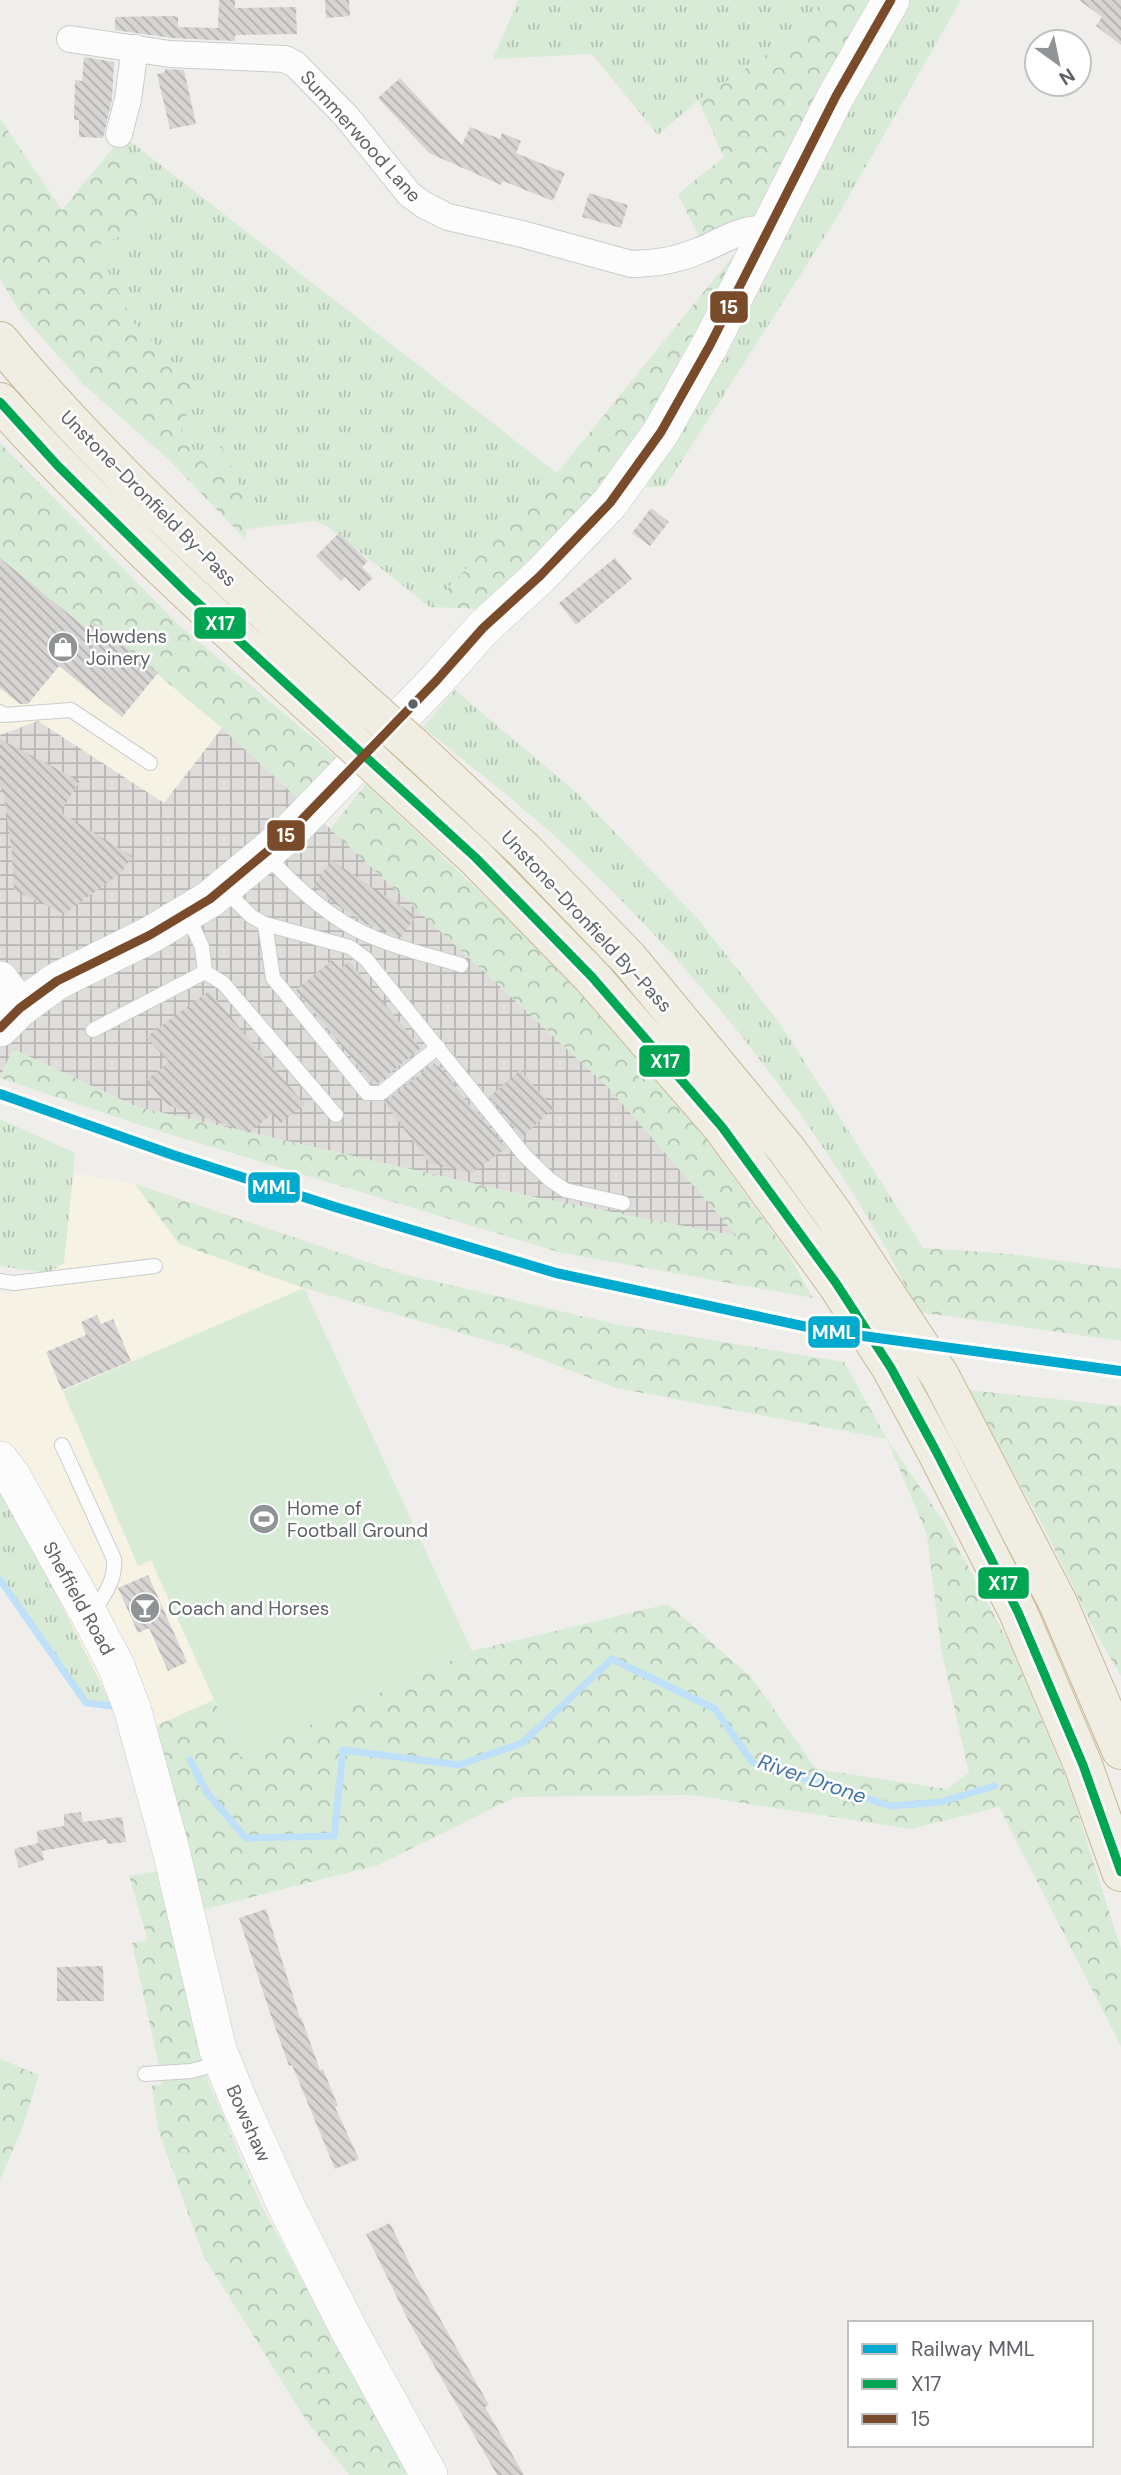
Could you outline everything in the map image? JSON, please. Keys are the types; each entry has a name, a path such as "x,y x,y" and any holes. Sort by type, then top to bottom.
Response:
{"highway":[{"name":"Unstone-Dronfield By-Pass","path":"0,341 27,374 124,476 215,565 525,851 629,959 787,1150 877,1278 940,1376 1058,1603 1121,1750"},
{"name":"Unstone-Dronfield By-Pass","path":"0,401 58,466 186,592 476,858 592,977 722,1127 836,1283 891,1368 936,1451 1018,1612 1083,1765 1121,1872"}],"main road":[{"path":"7,1005 150,935 225,887 265,854 287,835 438,680 483,628 540,576 610,503 661,432 710,345 842,86 891,0"},
{"name":"Sheffield Road","path":"0,1460 12,1476 116,1666 142,1742"},
{"name":"Bowshaw","path":"142,1742 223,2063 294,2222 350,2332 429,2475"}],"street":[{"name":"Summerwood Lane","path":"70,39 170,54 285,59 295,64 347,117 409,194 448,217 632,264 649,264 698,251 753,229 768,230"},
{"path":"119,134 128,99 135,48"}],"lane":[{"path":"0,712 4,715 71,710 150,763"},
{"path":"265,854 302,893 345,923 386,942 461,965"},
{"path":"225,887 251,916 265,924 350,947 366,959 525,1156 549,1179 565,1190 623,1203"},
{"path":"187,913 202,947 205,972"},
{"path":"265,924 273,978 367,1093 381,1093 438,1047"},
{"path":"93,1030 205,972"},
{"path":"205,972 223,983 336,1115"},
{"path":"0,1281 14,1283 155,1266"},
{"path":"62,1444 114,1559 115,1572 90,1616"},
{"path":"145,2074 191,2071 223,2063"}],"shaded area":[{"path":"0,558 87,628 93,621 222,728 164,804 38,721 0,735"},
{"path":"38,721 164,803 222,728 608,1087 738,1237 529,1196 137,1107 13,1049 0,1077 0,735"},
{"name":"Home of Football Ground","path":"74,1173 135,1184 179,1244 304,1288 472,1651 153,1727 112,1706 0,1483 0,1293 12,1294 64,1263"}],"green space":[{"path":"518,0 822,0 804,30 698,100 658,135 592,54 493,59"},
{"path":"822,0 883,0 774,200 747,221 702,243 678,194 724,157 698,100 804,30"},
{"path":"911,0 961,0 834,222 665,487 646,487 878,52"},
{"path":"0,119 62,210 113,148 157,196 134,231 96,246 134,323 197,387 180,433 210,469 221,445 248,503 246,540 168,459 82,383 22,315 0,279"},
{"path":"126,138 557,473 430,607 327,526 314,521 247,529 248,503 220,446 210,469 180,433 196,387 134,323 95,246 134,231 157,196 113,148 112,144"},
{"path":"741,246 620,471 484,609 430,607 557,473"},
{"path":"0,443 179,625 337,758 300,800 222,728 94,621 87,629 0,558"},
{"path":"455,690 578,794 698,919 781,1025 923,1248 884,1245 818,1139 782,1088 662,943 556,837 423,727"},
{"path":"366,784 561,969 692,1119 789,1255 813,1298 562,1253 143,1126 0,1078 13,1049 137,1107 529,1196 737,1236 608,1087 330,829"},
{"path":"0,1119 75,1153 64,1263 47,1273 0,1266"},
{"path":"135,1184 399,1273 615,1324 844,1362 887,1439 616,1388 507,1346 304,1288 179,1244"},
{"path":"884,1245 1010,1254 1121,1269 1121,1341 919,1312"},
{"name":"Home of Football Ground","path":"304,1288 472,1651 240,1757 151,1560 138,1566 63,1391"},
{"path":"967,1390 1121,1406 1121,1676 1097,1635 1043,1526"},
{"path":"887,1439 944,1522 1009,1643 1069,1785 1121,1949 1121,2046 999,1807 911,1829 691,1795 515,1797 378,1865 201,1910 153,1727 214,1700 240,1756 472,1651 668,1604 751,1677 816,1769 947,1789 969,1773 941,1648 927,1535"},
{"path":"0,1483 112,1706 86,1703 0,1584"},
{"path":"160,1871 209,2083 261,2205 408,2475 349,2475 306,2420 203,2255 158,2129 152,2086 163,2084 132,1943 148,1940 129,1876"},
{"path":"0,2059 39,2075 23,2126 0,2180"}],"building":[{"path":"219,0 235,0 235,8 296,7 297,34 235,35 235,41 172,38 115,30 115,17 172,16 178,17 178,27 218,28"},
{"path":"325,0 349,0 350,16 326,18"},
{"path":"1079,0 1121,0 1121,45 1096,26 1102,17"},
{"path":"84,57 114,62 112,99 103,138 79,137 79,120 74,120 75,80 82,81"},
{"path":"165,69 184,70 196,124 170,129 157,74 165,72"},
{"path":"400,78 462,145 470,127 500,139 502,133 521,141 516,153 565,173 553,201 503,181 501,185 429,153 378,98"},
{"path":"589,193 628,205 621,228 582,217"},
{"path":"651,508 669,522 650,546 632,533"},
{"path":"339,533 368,561 362,567 373,578 359,591 345,577 341,581 316,556"},
{"name":"Howdens Joinery","path":"0,558 87,629 93,621 158,673 122,717 59,666 28,704 20,704 0,688"},
{"path":"615,558 632,579 576,625 559,603"},
{"path":"0,739 80,781 60,812 132,856 121,873 64,914 14,890 12,854 0,785"},
{"path":"331,860 416,916 401,937 366,924 325,897 327,894 314,885"},
{"path":"332,960 340,969 349,961 421,1048 378,1083 372,1083 296,990"},
{"path":"209,991 305,1105 281,1123 272,1114 249,1133 165,1104 146,1080 169,1062 146,1037"},
{"path":"434,1063 437,1067 439,1065 506,1148 473,1173 430,1164 384,1102"},
{"path":"520,1070 554,1108 522,1137 489,1097"},
{"path":"97,1315 101,1324 113,1319 131,1361 62,1390 46,1352 86,1335 81,1322"},
{"name":"Coach and Horses","path":"148,1575 187,1662 168,1671 149,1628 138,1633 118,1588"},
{"path":"81,1812 83,1822 122,1817 126,1842 107,1844 106,1839 42,1851 44,1860 19,1868 14,1849 38,1843 37,1831 64,1826 64,1814"},
{"path":"266,1909 300,2018 359,2159 335,2169 292,2065 289,2066 239,1918"},
{"path":"103,1966 104,2001 57,2001 57,1967"},
{"path":"390,2223 414,2273 489,2405 485,2407 524,2475 497,2475 409,2322 366,2234"}],"waterway":[{"name":"River Drone","path":"0,1580 86,1703 112,1706"},
{"name":"River Drone","path":"190,1760 207,1793 246,1838 334,1836 343,1750 459,1765 522,1743 612,1659 715,1709 753,1763 891,1806 941,1802 994,1786"}],"rail line":[{"name":"MML","path":"0,1094 173,1155 556,1273 826,1331 1121,1371"}],"transit line":[{"name":"15","path":"0,1028 20,1008 57,981 150,935 210,899 287,835 437,680 483,628 540,576 610,503 661,432 710,345 836,96 891,0"},
{"name":"X17","path":"0,402 58,466 186,592 476,858 592,977 722,1127 836,1283 891,1368 936,1451 1018,1612 1083,1765 1121,1872"}],"place":[{"name":"Howdens Joinery","path":"63,647"},
{"name":"Home of Football Ground","path":"264,1519"},
{"name":"Coach and Horses","path":"145,1608"}]}
